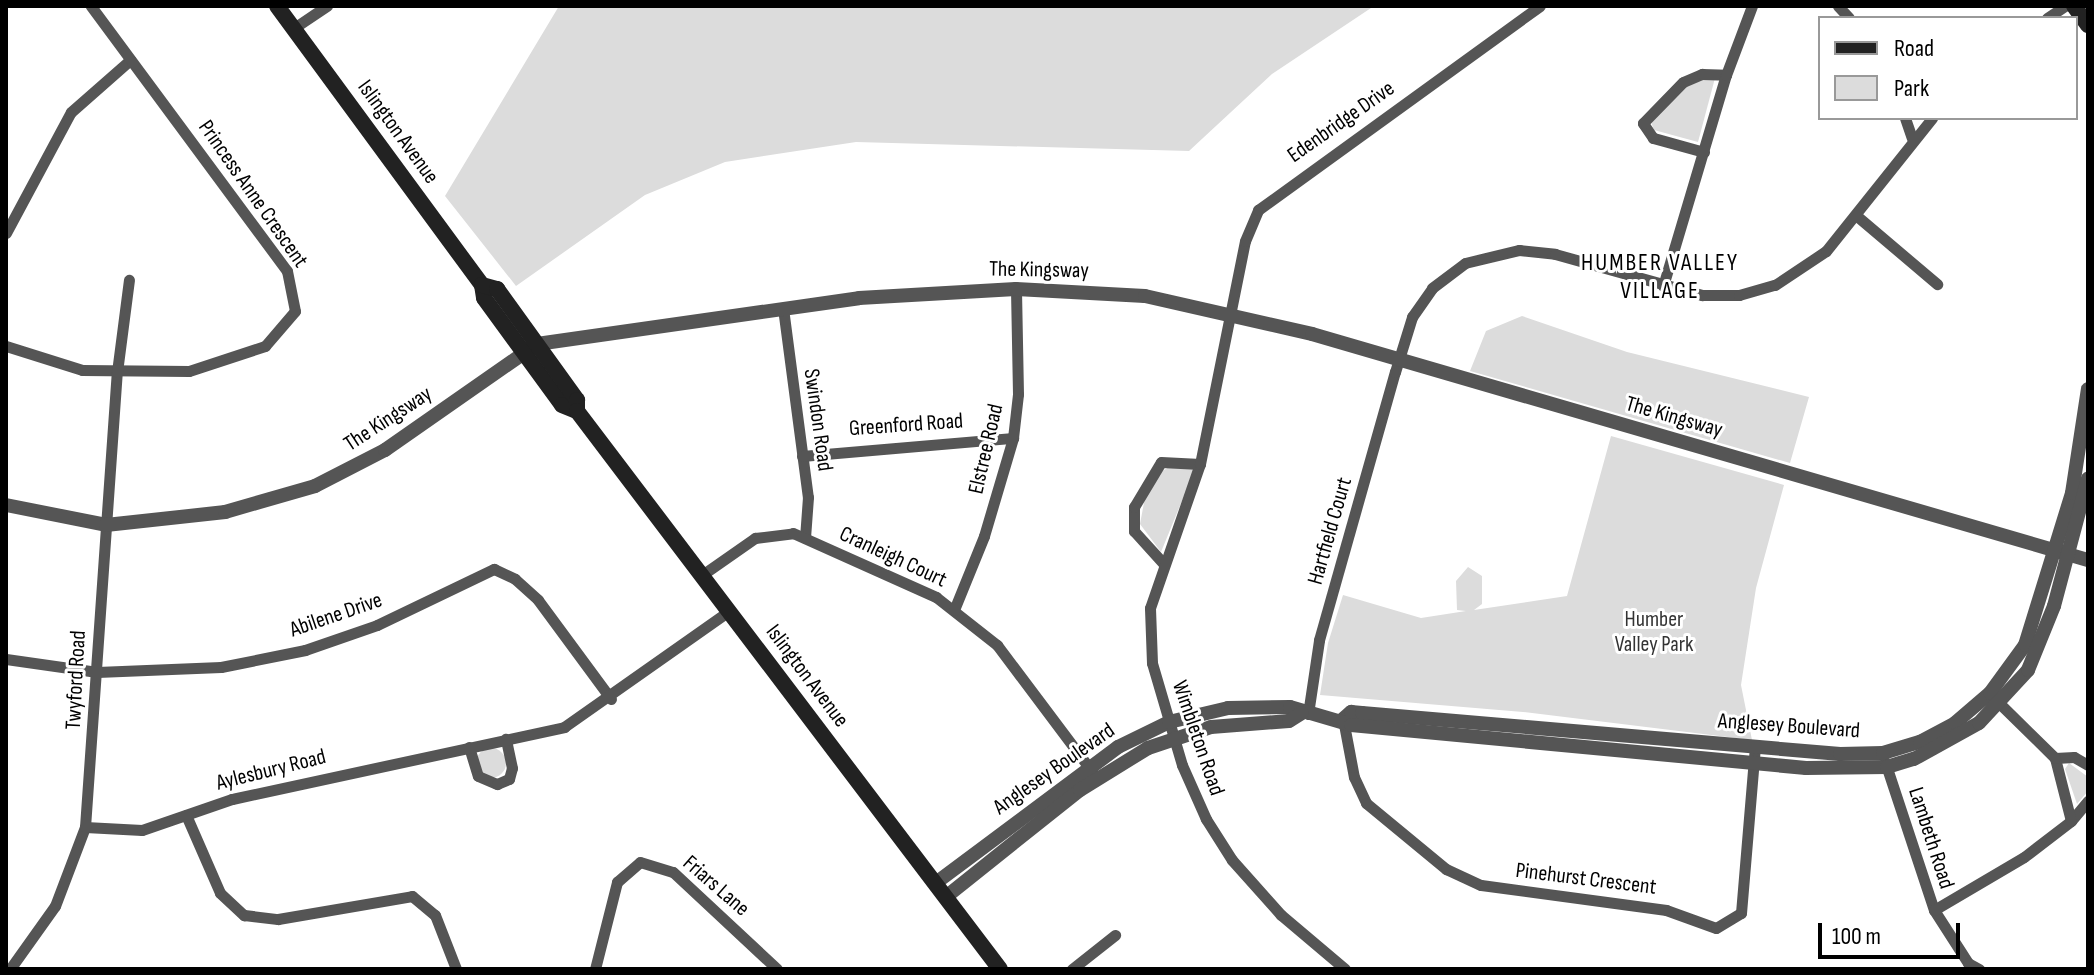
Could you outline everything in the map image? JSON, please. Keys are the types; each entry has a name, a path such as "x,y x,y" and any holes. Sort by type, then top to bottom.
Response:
{"main road":[{"name":"Islington Avenue","path":"277,6 482,285 497,289 530,348 577,400 577,411 1000,969"},
{"path":"2074,6 2088,25"}],"street":[{"name":"Princess Anne Crescent","path":"6,346 66,368 117,372 189,371 248,355 288,325 296,299 278,258 91,6"},
{"path":"294,28 327,6"},
{"name":"Edenbridge Drive","path":"1229,315 1250,225 1270,197 1540,6"},
{"path":"1663,286 1726,75 1752,6"},
{"path":"6,233 71,112 130,60"},
{"path":"1704,152 1653,138 1643,123 1683,82 1702,74 1726,75"},
{"path":"1906,120 1912,138"},
{"name":"Hartfield Court","path":"1305,713 1319,640 1398,360 1412,317 1432,288 1446,275 1486,256 1519,250 1555,254 1663,286 1717,297 1775,285 1809,266 1858,217 1912,138 1930,120"},
{"path":"1858,217 1937,284"},
{"name":"Twyford Road","path":"10,969 55,906 85,827 117,372 129,280"},
{"name":"The Kingsway","path":"6,505 106,525 225,512 315,486 402,440 530,348 783,308 1016,289 1145,296 1229,315 1398,360 2088,560"},
{"name":"Elstree Road","path":"954,610 984,536 1013,438 1018,394 1016,289"},
{"name":"Swindon Road","path":"783,308 809,519 805,538"},
{"name":"Wimbleton Road","path":"1229,315 1200,464 1163,563 1150,608 1150,643 1173,737 1193,791 1232,860 1281,915 1345,969"},
{"name":"Anglesey Boulevard","path":"2062,552 2088,389"},
{"name":"Greenford Road","path":"802,456 1013,438"},
{"path":"1163,563 1134,531 1134,507 1161,462 1200,464"},
{"name":"Anglesey Boulevard","path":"942,889 1088,766 1169,722 1228,708 1290,707 1367,727 1755,755 1842,771 1944,746 1995,698 2025,645 2088,478"},
{"name":"Cranleigh Court","path":"702,575 755,538 775,533 805,538 954,610 997,645 1098,778"},
{"name":"Abilene Drive","path":"6,659 97,672 221,667 305,650 377,625 494,569 515,579 538,600 611,699"},
{"name":"Aylesbury Road","path":"85,827 142,830 232,799 564,727 611,699 729,611"},
{"path":"1995,698 2055,758 2071,821"},
{"name":"Anglesey Boulevard","path":"942,889 1098,778 1173,737 1229,724 1289,721 1305,713"},
{"name":"Pinehurst Crescent","path":"1343,719 1354,777 1366,803 1446,869 1481,885 1656,908 1716,928 1741,913 1755,755"},
{"path":"469,747 478,776 497,784 509,779 512,768 506,739"},
{"path":"2055,758 2074,757 2088,765"},
{"name":"Lambeth Road","path":"1885,760 1934,910 1970,967"},
{"path":"1934,910 2024,857 2071,821 2088,801"},
{"path":"186,815 220,893 244,915 278,919 412,896 435,915 456,969"},
{"name":"Friars Lane","path":"595,969 617,882 631,865 649,862 673,872 777,969"},
{"path":"1072,969 1115,935"}],"green space":[{"path":"559,6 1374,6 1272,74 1189,151 856,142 725,162 645,195 516,286 445,196"},
{"path":"1715,78 1698,142 1654,130 1651,122 1674,95 1696,80"},
{"path":"1522,316 1627,352 1809,397 1790,463 1470,371 1486,331"},
{"name":"Humber Valley Park","path":"1611,436 1784,485 1756,588 1741,685 1752,740 1523,712 1320,695 1328,643 1343,595 1421,618 1466,611 1457,610 1456,581 1468,567 1482,576 1482,604 1474,610 1567,596"},
{"path":"1175,464 1193,469 1193,474 1161,552 1140,524 1146,492 1162,471"},
{"path":"491,748 501,753 506,763 501,773 491,778 481,773 476,763 481,753"},
{"path":"2069,763 2088,777 2088,791 2077,804 2065,769"}],"district":[{"name":"HUMBER VALLEY VILLAGE","path":"1660,277"}]}
